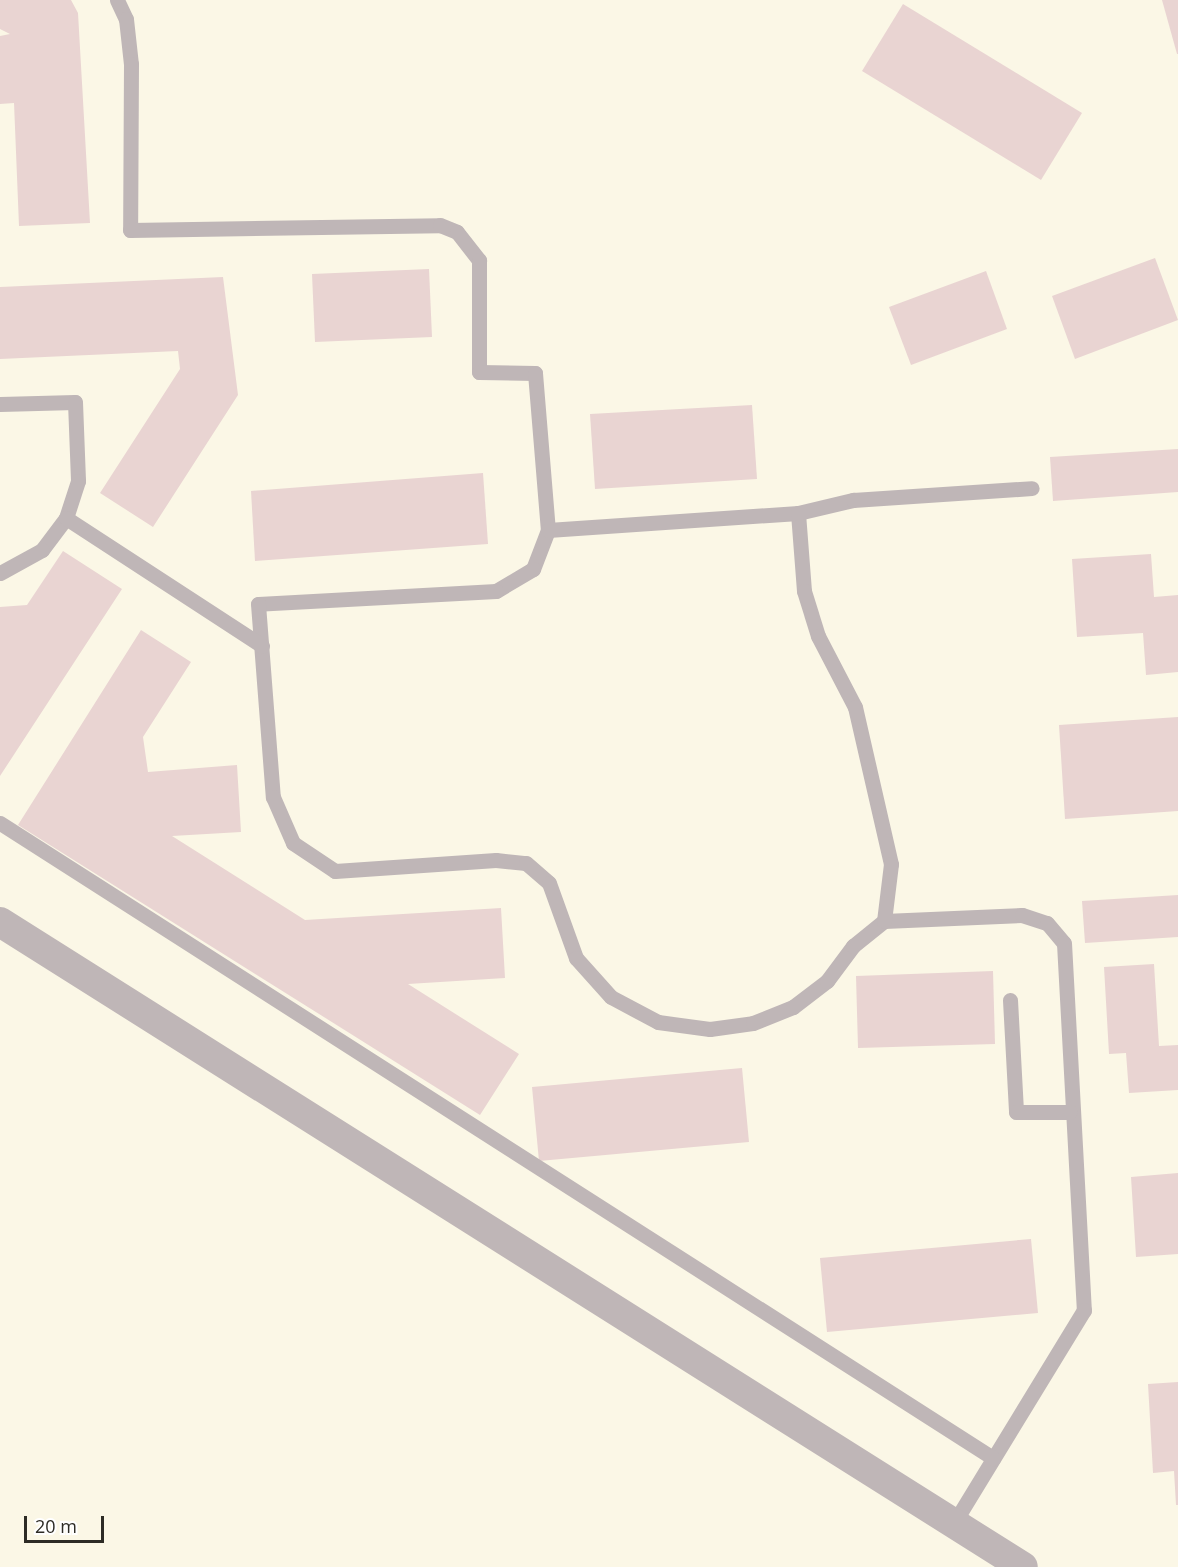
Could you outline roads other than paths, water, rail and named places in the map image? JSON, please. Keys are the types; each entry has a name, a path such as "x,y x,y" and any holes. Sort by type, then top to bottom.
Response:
{"street":[{"path":"0,922 952,1526 1023,1567"}],"lane":[{"path":"117,0 126,19 131,64 130,230 440,225 457,232 480,260 483,278 479,372 535,374 548,530 533,569 496,591 258,604 273,797 293,843 335,871 495,860 526,863 549,883 576,958 611,997 658,1022 710,1029 753,1023 793,1007 827,981 853,946 884,921 1022,915 1057,932 1066,956 1070,1112 1084,1310 952,1526"},
{"path":"0,404 75,402 78,481 66,518 42,550 0,573"},
{"path":"548,530 798,513 853,500 1032,488"},
{"path":"798,513 804,591 818,636 855,707 891,864 884,921"},
{"path":"66,518 262,646"},
{"path":"0,823 993,1458"},
{"path":"1010,1000 1016,1112 1070,1112"}]}
